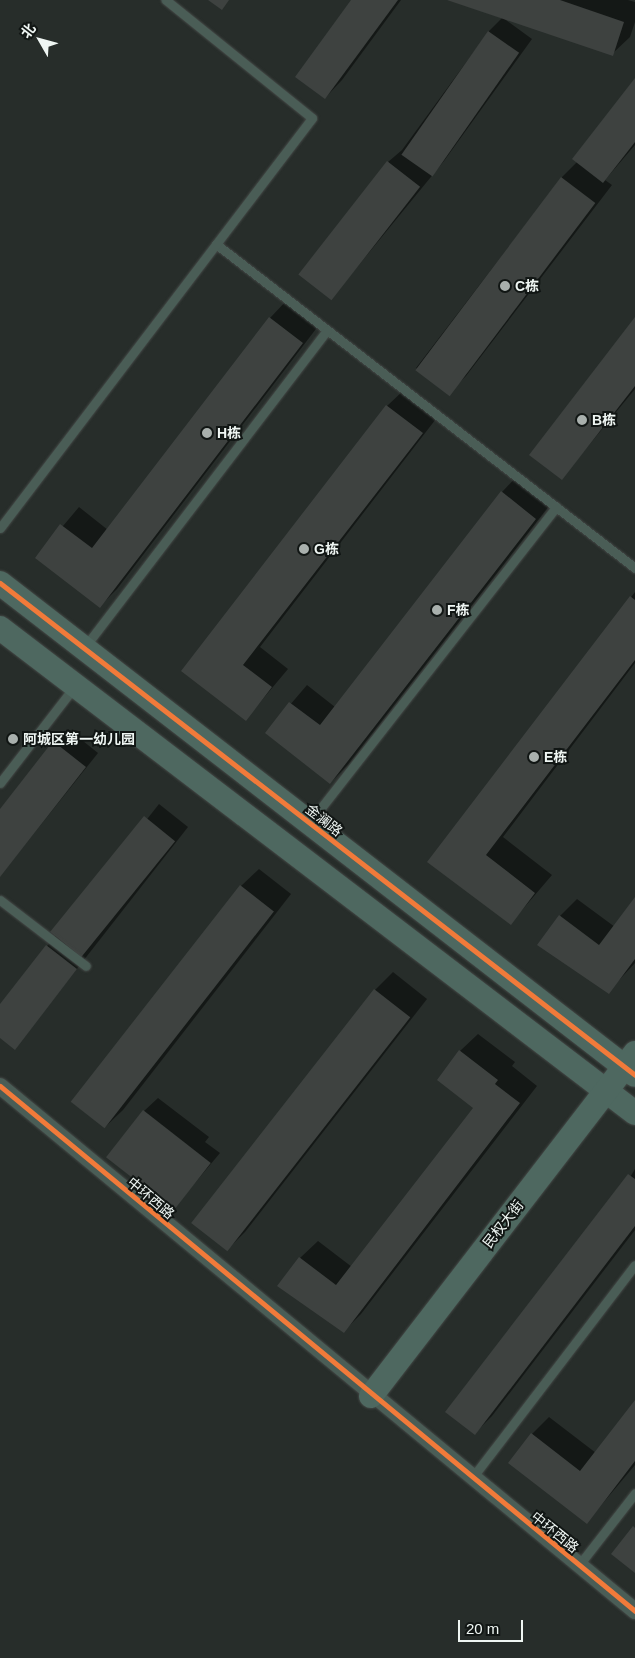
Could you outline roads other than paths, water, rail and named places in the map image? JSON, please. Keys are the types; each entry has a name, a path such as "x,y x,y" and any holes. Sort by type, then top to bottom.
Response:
{"street":[{"name":"金澜路","path":"0,583 310,822 632,1065"},
{"path":"0,628 635,1113"},
{"name":"民权大街","path":"371,1396 606,1091 632,1065"},
{"name":"中环西路","path":"0,1086 371,1396 635,1612"}],"lane":[{"path":"0,528 312,118 166,0"},
{"path":"216,244 635,568"},
{"path":"84,648 327,330"},
{"path":"310,822 556,507"},
{"path":"0,782 75,685"},
{"path":"0,900 86,966"},
{"path":"472,1478 635,1265"},
{"path":"579,1565 635,1492"}],"place":[{"name":"C栋","path":"505,286"},
{"name":"B栋","path":"582,420"},
{"name":"H栋","path":"207,433"},
{"name":"G栋","path":"304,549"},
{"name":"F栋","path":"437,610"},
{"name":"阿城区第一幼儿园","path":"13,739"},
{"name":"E栋","path":"534,757"}]}
